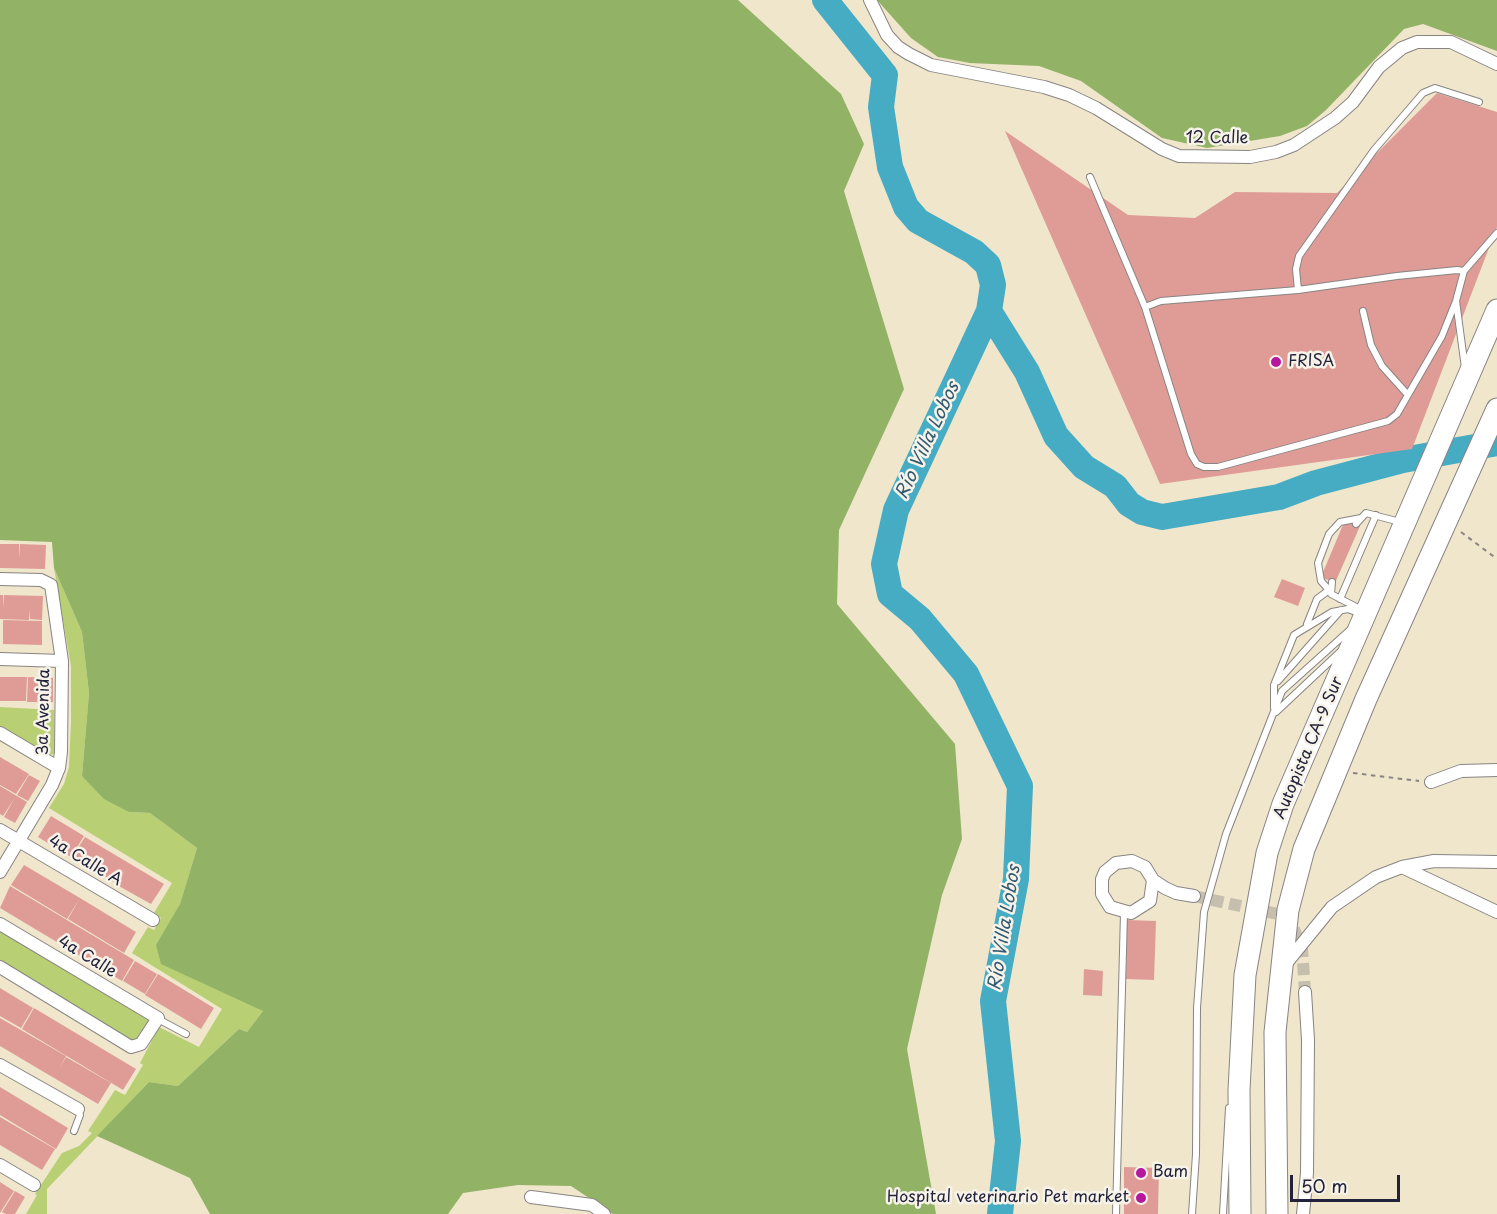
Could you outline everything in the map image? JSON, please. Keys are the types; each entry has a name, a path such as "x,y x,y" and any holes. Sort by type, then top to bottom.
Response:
{"highway":[{"name":"Autopista CA-9 Sur","path":"1240,1214 1239,1090 1245,975 1267,853 1283,804 1497,310"},
{"name":"Autopista CA-9 Sur","path":"1277,1214 1275,1032 1288,910 1304,849 1335,771 1497,409"}],"street":[{"name":"12 Calle","path":"870,0 887,35 909,54 931,64 1044,87 1069,95 1096,108 1162,149 1179,156 1250,157 1276,152 1294,144 1335,118 1353,102 1378,67 1402,48 1417,42 1451,42 1497,64"},
{"name":"3a Avenida","path":"0,579 41,580 49,583 52,589 62,662 62,752 59,768 52,785 0,872"},
{"path":"0,659 62,662"},
{"path":"0,733 59,768"},
{"path":"1431,782 1461,771 1497,770"},
{"name":"4a Calle A","path":"0,830 153,920"},
{"path":"1153,880 1150,901 1138,910 1124,913 1110,907 1102,894 1102,879 1110,867 1116,863 1132,861 1145,867 1153,880 1176,893 1194,896"},
{"path":"1281,969 1332,907 1369,881 1402,867 1434,861 1497,862"},
{"path":"1402,867 1497,912"},
{"name":"4a Calle","path":"0,924 158,1018"},
{"path":"0,967 131,1047 141,1044 158,1018"},
{"path":"1303,1214 1307,1173 1308,1040 1305,992"},
{"path":"0,1065 78,1109"},
{"path":"0,1165 34,1185"},
{"path":"531,1197 592,1205 604,1214"}],"lane":[{"path":"1298,290 1296,269 1299,256 1374,150 1423,93 1435,88 1479,102"},
{"path":"1090,177 1145,307 1191,454 1197,464 1204,467 1218,467 1388,421 1397,414 1442,336 1464,272 1497,233"},
{"path":"1145,307 1161,301 1298,290 1457,270 1464,272"},
{"path":"1456,300 1466,380"},
{"path":"1363,311 1371,345 1382,366 1408,396"},
{"path":"1356,524 1366,513 1407,516"},
{"path":"1340,599 1376,515"},
{"path":"1360,518 1340,522 1329,534 1318,563 1318,572 1321,581 1331,594 1364,616"},
{"path":"1307,625 1317,600 1329,590 1332,582"},
{"path":"1274,714 1274,685 1294,635 1307,625 1341,609 1364,616"},
{"path":"1274,685 1341,609"},
{"path":"1192,1214 1196,1154 1197,1008 1204,912 1226,834 1282,691 1364,616"},
{"path":"1274,714 1354,639"},
{"path":"1116,1214 1124,913"},
{"path":"158,1018 186,1034"},
{"path":"1222,1214 1229,1108 1239,1090"},
{"path":"74,1131 80,1115 78,1109"}],"path":[{"path":"1458,530 1497,559"},
{"path":"1335,771 1431,782"}],"green space":[{"path":"0,0 738,0 841,94 864,144 844,191 904,389 839,530 837,604 955,744 962,839 942,895 907,1049 936,1214 613,1214 571,1186 518,1185 463,1193 448,1214 210,1214 190,1178 97,1136 149,1082 178,1086 239,1029 247,1032 263,1011 161,964 156,945 180,904 197,848 150,813 129,812 104,799 82,776 89,693 82,632 54,568 52,542 0,540"},
{"path":"877,0 1497,0 1497,51 1423,24 1404,29 1326,110 1307,126 1280,136 1207,148 1162,138 1081,81 1039,66 970,63 938,57 911,38"},
{"path":"54,568 82,632 89,693 82,776 129,812 150,813 197,848 180,904 170,923 263,1011 247,1032 239,1029 178,1086 149,1082 47,1189 47,1214 26,1214 37,1195 35,1194 62,1153 79,1146 92,1133 88,1131 115,1090 125,1095 143,1065 140,1063 159,1027 199,1047 222,1009 132,953 148,927 154,930 161,918 154,913 172,883 49,808 64,784 69,767 71,722 71,666"},
{"path":"0,707 54,710 54,754 49,755 0,727"},
{"path":"0,924 158,1018 131,1047 0,967"}],"building":[{"name":"FRISA","path":"1437,93 1497,112 1497,227 1412,449 1160,484 1005,131 1128,215 1195,218 1235,192 1337,193"},
{"path":"1345,520 1360,526 1335,583 1321,577"},
{"path":"0,544 19,544 20,558 20,544 46,545 45,569 0,568"},
{"path":"1282,579 1305,588 1298,606 1274,597"},
{"path":"0,595 3,595 4,608 4,595 43,596 42,620 30,619 29,610 29,620 0,619"},
{"path":"3,620 42,621 42,645 3,644"},
{"path":"0,677 27,677 26,701 0,701"},
{"path":"28,677 53,678 53,702 27,702"},
{"path":"0,757 29,774 16,794 0,785"},
{"path":"29,775 40,781 28,801 17,795"},
{"path":"0,786 27,802 15,823 4,817 14,799 3,816 0,814"},
{"path":"51,816 84,836 71,857 38,837"},
{"path":"85,837 164,884 151,904 117,885 127,867 117,884 72,857"},
{"path":"24,865 80,898 67,919 11,885"},
{"path":"10,886 134,960 122,981 0,908"},
{"path":"80,898 136,932 124,953 68,919"},
{"path":"1127,920 1156,921 1154,980 1126,979"},
{"path":"135,961 157,974 145,994 123,981"},
{"path":"1084,969 1103,971 1102,996 1083,995"},
{"path":"158,974 214,1008 201,1029 145,995"},
{"path":"0,988 33,1008 21,1028 0,1016"},
{"path":"34,1008 136,1069 123,1090 22,1029"},
{"path":"0,1018 66,1056 59,1069 66,1057 111,1083 98,1104 0,1046"},
{"path":"0,1087 68,1128 56,1149 0,1115"},
{"path":"0,1117 55,1149 42,1170 0,1145"},
{"path":"1124,1167 1159,1168 1158,1214 1124,1214"},
{"path":"0,1182 14,1191 0,1213"},
{"path":"15,1191 25,1197 15,1214 2,1212"}],"waterway":[{"name":"Río Villa Lobos","path":"825,0 885,75 881,107 890,167 906,207 918,221 974,252 988,265 993,285 989,311 896,510 884,564 890,594 920,619 966,674 1020,786 1016,879 993,1001 1008,1141 1000,1214"},
{"path":"989,311 1027,372 1056,436 1084,467 1115,486 1129,504 1142,512 1162,517 1279,497 1316,483 1403,460 1497,443"}],"tunnel":[{"path":"1194,896 1278,914 1292,925 1302,948 1305,992"}],"place":[{"name":"FRISA","path":"1276,362"},
{"name":"Bam","path":"1141,1173"},
{"name":"Hospital veterinario Pet market","path":"1141,1198"}]}
